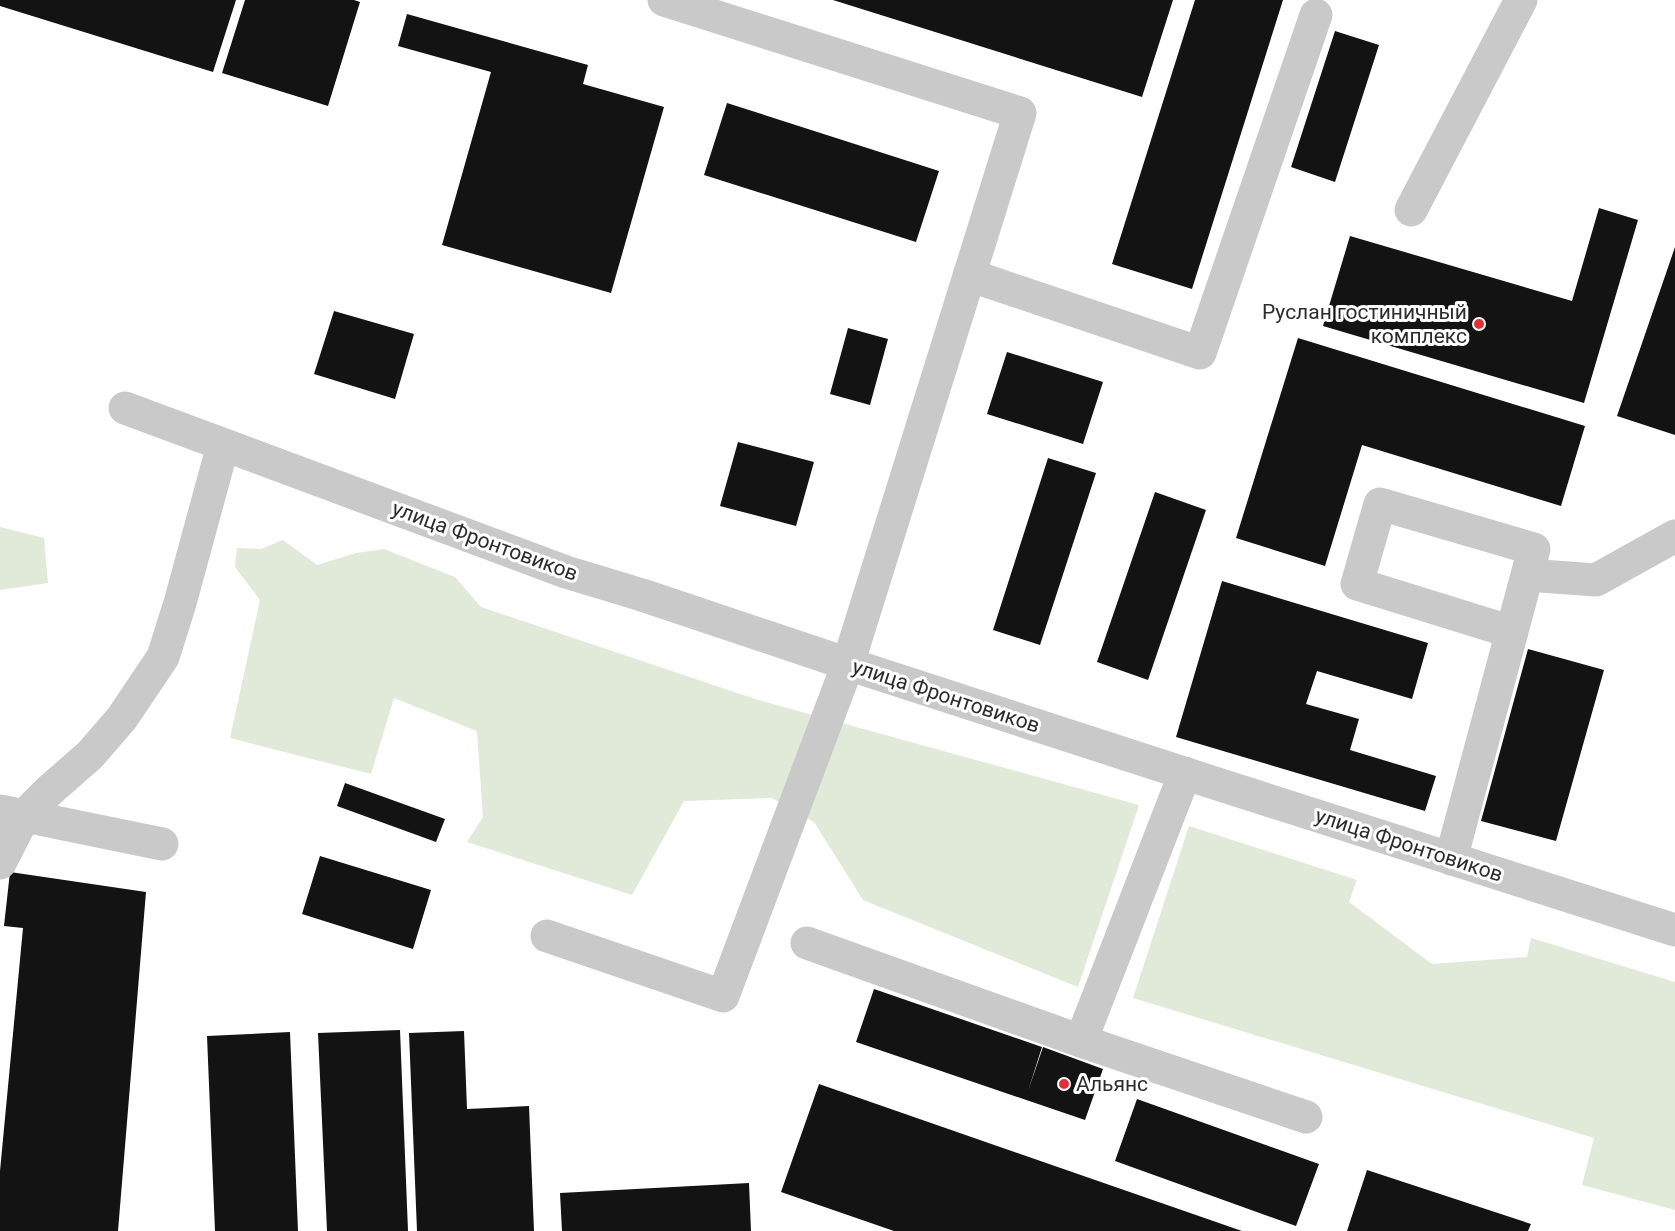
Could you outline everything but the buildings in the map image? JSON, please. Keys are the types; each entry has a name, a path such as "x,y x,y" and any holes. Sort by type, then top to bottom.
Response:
{"street":[{"path":"547,936 723,996 848,664 1020,113 664,0"},
{"path":"1411,210 1521,0"},
{"path":"969,275 1200,353 1316,15"},
{"name":"улица Фронтовиков","path":"125,408 566,572 1675,930"},
{"path":"0,862 12,813 50,790 90,755 122,718 163,657 223,445"},
{"path":"1451,859 1512,632 1534,549 1380,504 1357,584 1512,632"},
{"path":"1527,575 1596,580 1675,536"},
{"path":"1081,1041 1185,773"},
{"path":"12,813 162,844"},
{"path":"807,943 1081,1041 1306,1117"}],"green space":[{"path":"0,527 44,538 48,583 0,590"},
{"path":"283,540 317,565 356,553 384,549 455,577 481,607 755,699 1139,805 1078,987 863,900 814,822 772,798 684,801 632,895 467,842 483,817 477,731 394,698 371,774 230,738 260,600 235,567 237,548 261,549"},
{"path":"1189,826 1357,880 1349,902 1432,964 1527,957 1531,938 1675,982 1675,1210 1582,1185 1594,1138 1133,998"}],"place":[{"name":"Руслан гостиничный комплекс","path":"1479,324"},
{"name":"Альянс","path":"1064,1084"}]}
